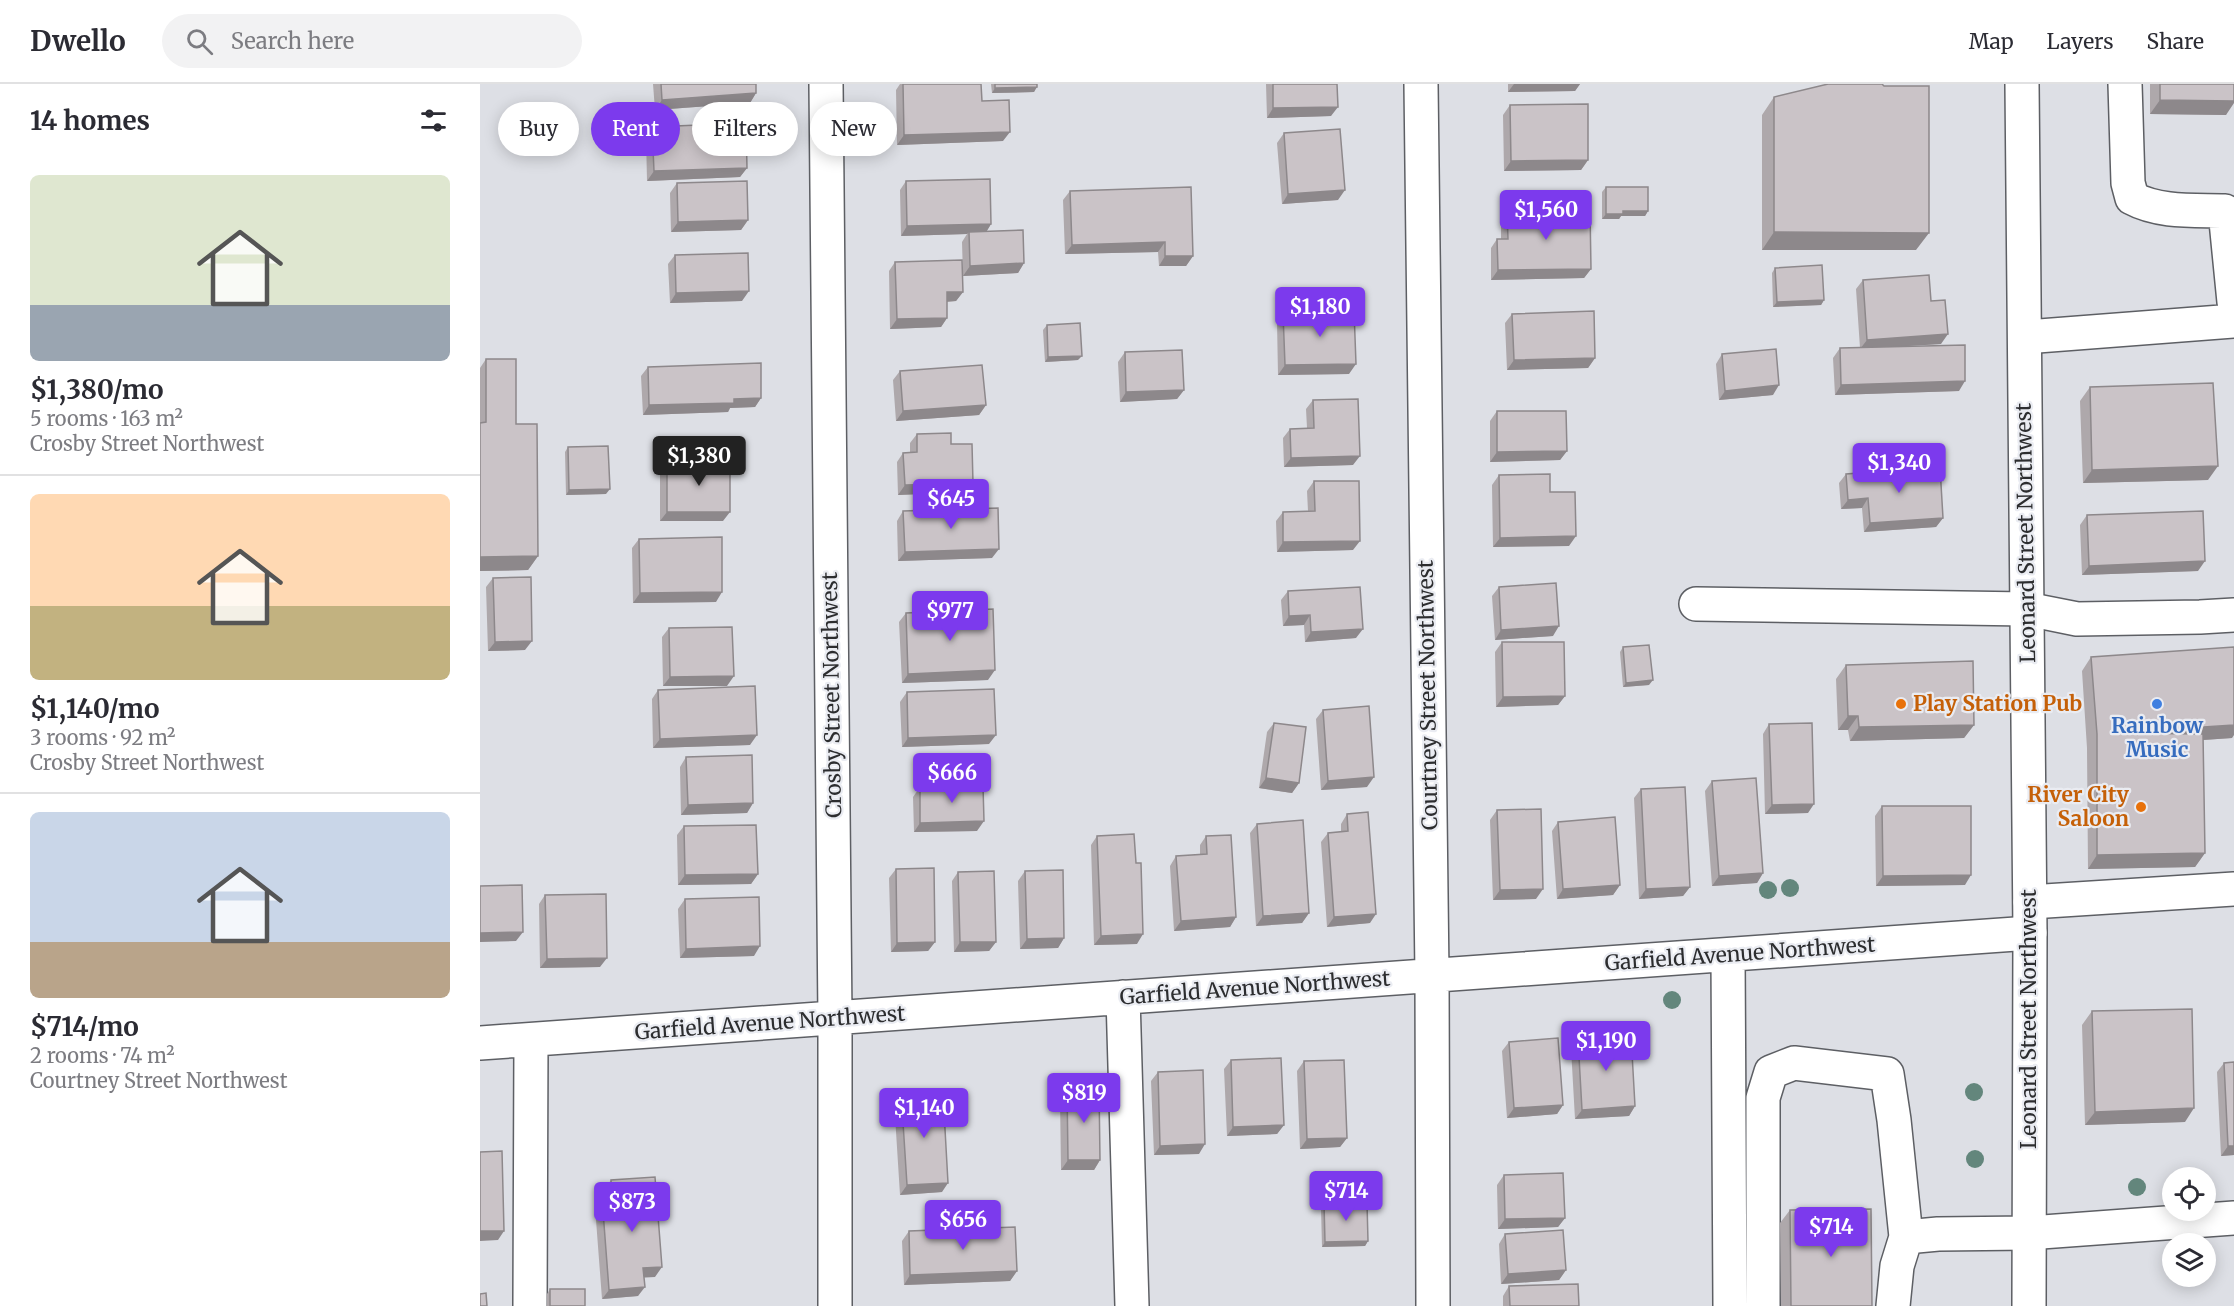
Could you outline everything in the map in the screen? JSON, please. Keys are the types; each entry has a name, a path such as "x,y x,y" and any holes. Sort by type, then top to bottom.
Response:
{"street":[{"name":"Crosby Street Northwest","path":"826,84 835,1018 835,1306"},
{"name":"Courtney Street Northwest","path":"1421,84 1432,975 1433,1306"},
{"name":"Leonard Street Northwest","path":"2022,84 2030,918 2029,1306"},
{"path":"2126,84 2128,183 2132,198 2146,206 2176,209 2229,207 2234,302"},
{"path":"2025,337 2234,321"},
{"path":"1696,604 2027,609 2077,619 2234,615"},
{"name":"Garfield Avenue Northwest","path":"480,1043 1728,955 2030,918 2234,889"},
{"path":"1728,955 1730,1306"},
{"path":"1123,997 1132,1306"},
{"path":"530,1306 531,1040"},
{"path":"1763,1306 1763,1098 1771,1072 1794,1063 1887,1074 1906,1237 1897,1266 1893,1306"},
{"path":"1729,1141 1763,1142"},
{"path":"1906,1237 1938,1234 2029,1233 2234,1218"}],"building":[{"path":"661,84 756,84 756,93 662,100"},
{"path":"903,84 981,84 982,101 1009,100 1010,132 904,135"},
{"path":"995,84 1037,84 1037,87 995,88"},
{"path":"1273,84 1337,84 1338,107 1273,108"},
{"path":"1828,84 1929,86 1929,233 1774,232 1774,97"},
{"path":"2160,84 2234,84 2234,101 2160,100"},
{"path":"1588,104 1588,160 1511,161 1510,105"},
{"path":"692,125 692,156 747,156 747,168 654,171 653,156 680,156 680,126"},
{"path":"1340,129 1345,190 1288,194 1284,133"},
{"path":"990,179 991,224 907,226 906,181"},
{"path":"747,181 748,220 678,222 677,183"},
{"path":"1191,187 1193,256 1165,256 1165,242 1072,245 1070,191"},
{"path":"1606,187 1648,187 1648,211 1606,214"},
{"path":"1590,210 1591,269 1498,270 1497,239 1508,239 1507,211"},
{"path":"1023,230 1024,263 970,266 969,232"},
{"path":"748,253 749,291 676,293 675,255"},
{"path":"962,260 963,292 947,292 947,318 897,319 895,262"},
{"path":"1822,265 1824,300 1777,302 1775,268"},
{"path":"1929,275 1931,301 1945,300 1948,334 1867,340 1863,280"},
{"path":"1354,310 1356,364 1285,365 1283,313"},
{"path":"1594,311 1595,358 1514,360 1512,314"},
{"path":"1080,323 1082,356 1048,357 1047,325"},
{"path":"1965,345 1965,381 1841,385 1840,348"},
{"path":"1776,349 1779,385 1725,391 1722,354"},
{"path":"1182,350 1184,390 1126,392 1125,352"},
{"path":"486,359 516,359 516,424 537,424 538,556 480,557 480,423 486,422"},
{"path":"761,363 761,398 734,399 734,403 649,405 648,367"},
{"path":"982,365 986,405 903,411 900,371"},
{"path":"2213,383 2218,466 2092,470 2090,387"},
{"path":"1358,399 1360,456 1291,458 1290,429 1314,428 1313,400"},
{"path":"1497,411 1566,411 1567,451 1497,452"},
{"path":"951,433 951,444 972,444 973,483 905,485 903,453 917,452 917,434"},
{"path":"608,446 610,489 569,490 568,447"},
{"path":"730,461 730,512 667,512 667,462"},
{"path":"1940,467 1943,518 1870,523 1868,498 1848,500 1846,474"},
{"path":"1550,474 1550,492 1575,492 1576,536 1500,538 1499,475"},
{"path":"1314,481 1359,481 1360,541 1283,542 1283,512 1315,511"},
{"path":"998,508 999,549 905,552 903,511"},
{"path":"2203,511 2205,561 2089,566 2087,515"},
{"path":"722,537 722,592 640,593 639,539"},
{"path":"531,577 532,641 495,642 493,578"},
{"path":"1556,583 1559,626 1501,630 1499,587"},
{"path":"1360,587 1363,629 1311,632 1310,615 1289,616 1288,591"},
{"path":"993,609 995,670 908,674 906,613"},
{"path":"732,627 734,676 670,677 669,628"},
{"path":"1502,642 1564,642 1565,696 1503,697"},
{"path":"1649,645 1653,680 1626,683 1623,647"},
{"path":"2234,647 2234,725 2111,733 2203,734 2205,853 2097,855 2097,734 2091,657"},
{"name":"Play Station Pub","path":"1973,661 1974,725 1859,727 1858,716 1848,716 1846,665"},
{"path":"755,686 757,735 660,739 658,690"},
{"path":"994,689 996,735 908,738 907,692"},
{"path":"1369,706 1374,777 1328,781 1323,710"},
{"path":"1274,723 1306,727 1299,783 1266,778"},
{"path":"1812,723 1814,804 1772,805 1769,724"},
{"path":"752,755 753,803 688,805 686,757"},
{"path":"1756,778 1763,873 1719,876 1712,781"},
{"path":"983,786 984,821 920,823 920,787"},
{"path":"1685,787 1690,887 1646,889 1641,789"},
{"path":"1882,806 1971,806 1971,875 1883,876"},
{"path":"1541,809 1543,889 1500,890 1497,810"},
{"path":"1368,812 1376,914 1334,917 1328,833 1348,831 1347,814"},
{"path":"1615,817 1620,885 1563,889 1558,822"},
{"path":"1303,820 1309,913 1263,916 1257,824"},
{"path":"756,825 758,874 685,875 684,826"},
{"path":"1134,834 1136,863 1141,863 1143,934 1101,936 1097,836"},
{"path":"1231,835 1236,917 1181,921 1176,856 1207,854 1206,836"},
{"path":"934,868 935,942 897,943 896,869"},
{"path":"1063,870 1064,938 1027,939 1025,871"},
{"path":"994,871 996,942 960,942 958,872"},
{"path":"522,885 523,932 480,933 480,886"},
{"path":"606,894 607,958 547,959 545,895"},
{"path":"759,897 760,946 686,949 685,899"},
{"path":"2192,1009 2194,1108 2095,1112 2092,1011"},
{"path":"1631,1035 1635,1106 1582,1110 1578,1039"},
{"path":"1558,1038 1563,1105 1514,1108 1509,1042"},
{"path":"1281,1058 1284,1125 1233,1127 1231,1060"},
{"path":"1344,1060 1347,1138 1307,1139 1304,1061"},
{"path":"2234,1062 2234,1146 2228,1146 2224,1063"},
{"path":"1203,1070 1205,1144 1160,1146 1158,1072"},
{"path":"1067,1087 1099,1087 1100,1160 1068,1160"},
{"path":"933,1089 935,1112 944,1111 948,1183 907,1185 901,1091"},
{"path":"502,1151 504,1231 480,1231 480,1152"},
{"path":"1563,1173 1565,1218 1505,1219 1504,1175"},
{"path":"655,1177 662,1267 643,1268 645,1287 609,1290 603,1211 613,1210 611,1180"},
{"path":"1324,1203 1367,1203 1368,1241 1325,1242"},
{"path":"1871,1209 1872,1306 1791,1306 1790,1210"},
{"path":"1015,1227 1017,1271 910,1275 909,1231"},
{"path":"1563,1230 1566,1270 1508,1274 1505,1234"},
{"path":"1578,1284 1579,1306 1510,1306 1509,1286"},
{"path":"550,1289 585,1289 585,1306 550,1306"},
{"path":"486,1293 487,1306 480,1306 480,1294"}],"place":[{"name":"Play Station Pub","path":"1901,704"},
{"name":"Rainbow Music","path":"2157,704"},
{"name":"River City Saloon","path":"2141,807"}]}
